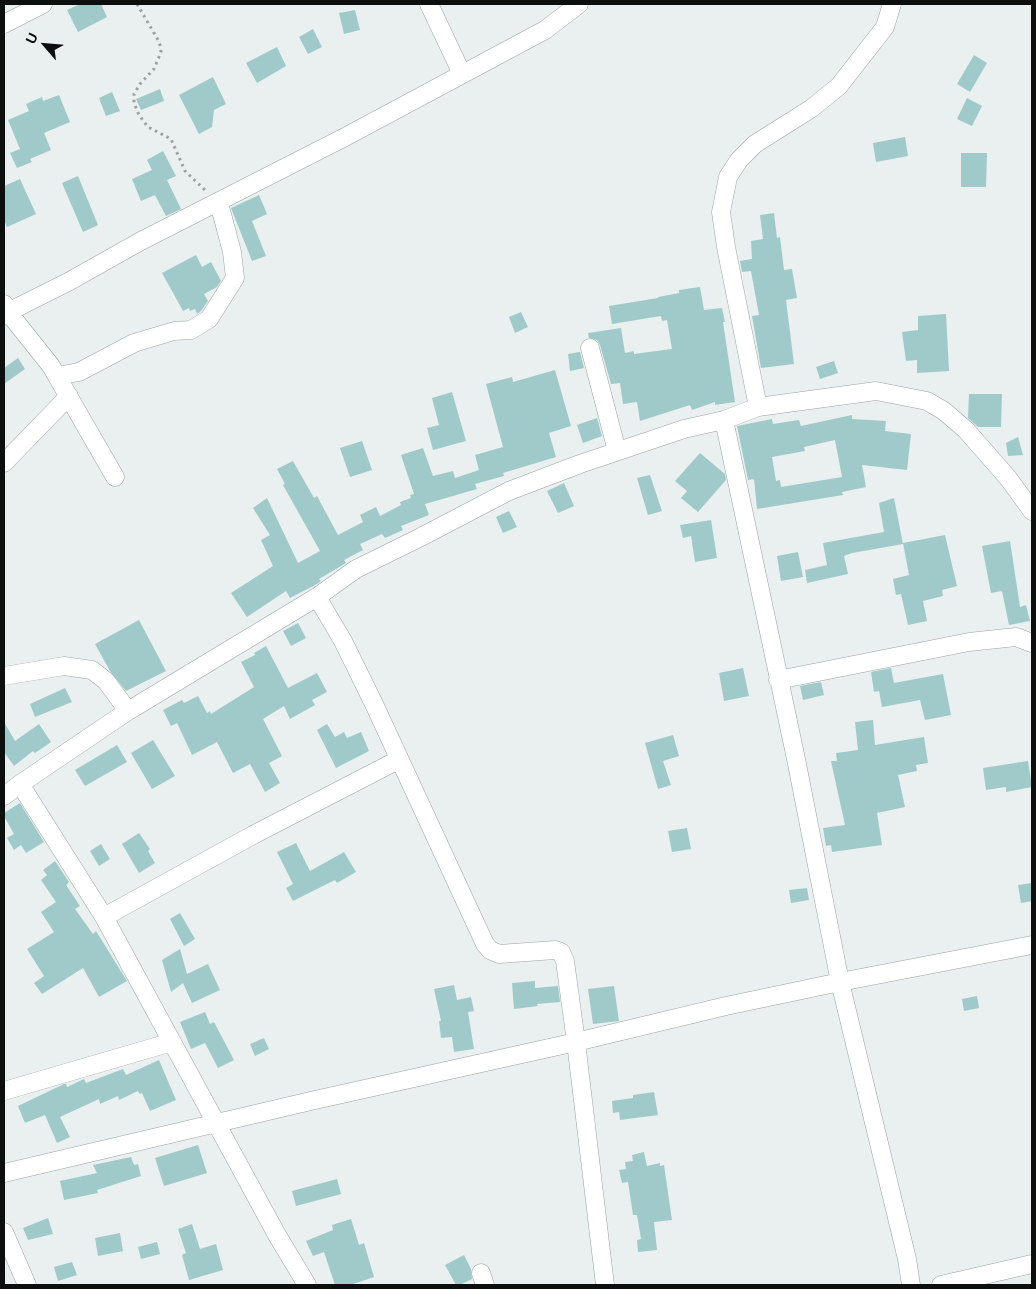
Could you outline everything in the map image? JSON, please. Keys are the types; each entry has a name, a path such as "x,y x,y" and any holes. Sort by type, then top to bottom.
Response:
{"street":[{"path":"4,24 43,4"},
{"path":"429,4 462,74"},
{"path":"115,477 51,366 5,310 68,282 142,241 219,203 545,30 579,4"},
{"path":"758,407 726,247 721,212 728,177 739,160 755,144 812,108 839,86 885,27 892,4"},
{"path":"57,376 79,372 134,343 174,331 191,330 209,319 235,278 232,252 219,203"},
{"path":"590,348 617,451"},
{"path":"4,796 128,711 317,597 356,569 509,491 617,451 684,429 724,420 758,407 876,391 927,401 944,411 966,430 1008,478 1032,510"},
{"path":"4,463 69,396"},
{"path":"724,420 840,982 907,1259 911,1285"},
{"path":"317,597 343,641 485,944 490,950 499,954 555,950 561,952 565,961 605,1285"},
{"path":"778,680 969,642 1016,637 1032,643"},
{"path":"4,676 64,666 92,670 106,681 128,711"},
{"path":"104,916 253,835 398,760"},
{"path":"20,784 104,916 277,1235 307,1285"},
{"path":"4,1173 726,1006 1032,945"},
{"path":"4,1091 172,1042"},
{"path":"4,1232 27,1285"},
{"path":"941,1285 1032,1264"}],"path":[{"path":"137,4 158,38 161,52 154,69 140,84 134,94 134,103 139,115 148,127 171,139 185,171 219,203"}],"building":[{"path":"80,4 101,4 107,17 78,32 67,10"},
{"path":"355,10 360,30 344,34 339,13"},
{"path":"313,29 322,47 308,54 299,37"},
{"path":"277,47 286,66 257,83 246,63"},
{"path":"974,55 987,63 970,92 957,84"},
{"path":"213,77 226,104 214,110 212,127 199,134 179,95"},
{"path":"160,89 164,101 141,110 136,99"},
{"path":"112,92 120,111 106,116 99,98"},
{"path":"59,95 70,122 44,133 51,150 30,159 32,162 17,168 10,153 20,149 8,120 29,111 26,104 42,97 43,101"},
{"path":"967,98 982,106 972,126 957,119"},
{"path":"905,137 908,156 876,162 873,143"},
{"path":"163,151 176,176 167,180 181,209 166,216 155,195 141,201 132,179 152,170 147,160"},
{"path":"961,153 987,153 986,187 961,187"},
{"path":"78,176 98,225 83,232 62,183"},
{"path":"20,179 36,214 7,227 4,220 4,186"},
{"path":"259,195 267,214 252,221 266,256 252,261 231,208"},
{"path":"774,213 777,238 780,237 784,270 792,269 797,298 786,300 794,364 761,368 752,316 759,315 751,271 742,272 740,261 752,259 751,241 763,239 760,215"},
{"path":"196,255 202,267 211,262 221,281 217,287 204,294 208,301 197,314 195,309 190,311 189,308 183,311 162,273"},
{"path":"700,287 704,310 722,308 735,402 715,405 715,402 692,410 690,405 640,421 637,402 623,404 620,383 611,384 600,345 597,340 589,338 588,333 621,328 625,353 634,351 634,354 672,349 667,320 662,321 661,316 612,324 609,306 658,298 679,293 679,290"},
{"path":"521,312 528,327 515,333 509,317"},
{"path":"946,314 949,371 917,373 917,360 906,361 902,332 918,330 918,316"},
{"path":"580,352 584,368 570,371 568,354"},
{"path":"18,358 25,369 4,384 4,368"},
{"path":"834,361 838,373 820,379 816,367"},
{"path":"555,370 571,426 549,433 556,457 503,473 504,476 475,484 477,489 425,504 429,515 401,526 403,530 385,538 382,534 360,544 363,550 344,560 346,563 319,579 321,581 317,584 290,598 286,591 247,617 231,593 273,566 261,540 270,535 253,508 267,498 298,563 320,551 283,485 285,484 277,469 293,461 314,498 317,496 338,535 363,522 360,515 376,507 380,516 401,505 400,502 411,498 410,495 414,494 401,455 423,448 433,476 453,471 455,478 479,470 475,455 503,447 486,384 512,377 513,382"},
{"path":"452,392 466,441 433,450 427,428 439,425 432,398"},
{"path":"969,394 1002,394 1001,427 978,427 968,418"},
{"path":"852,415 852,419 886,421 885,431 911,434 907,470 862,465 866,487 842,492 843,495 757,509 754,479 748,480 737,426 772,419 773,424 799,420 801,426","holes":["835,440 842,477 781,487 780,480 776,481 772,457 805,451 804,447"]},
{"path":"597,418 602,436 583,443 577,425"},
{"path":"1018,437 1023,455 1008,456 1006,443"},
{"path":"362,441 372,470 350,477 340,448"},
{"path":"700,453 725,474 726,480 698,512 681,498 687,491 675,481"},
{"path":"650,475 662,511 648,515 637,478"},
{"path":"564,483 574,506 558,513 547,491"},
{"path":"894,498 903,544 844,556 848,574 807,583 805,570 827,565 823,543 884,532 879,503"},
{"path":"509,511 517,527 503,533 496,517"},
{"path":"711,520 717,558 695,562 691,536 683,538 680,525"},
{"path":"945,535 957,586 942,590 943,596 923,601 927,621 908,625 901,594 896,595 893,579 909,575 903,543"},
{"path":"1010,541 1020,607 1026,605 1030,621 1009,625 1002,591 991,593 982,546"},
{"path":"798,552 803,577 781,581 777,556"},
{"path":"139,620 166,671 126,691 110,671 95,644"},
{"path":"298,623 306,638 291,646 283,631"},
{"path":"266,646 288,688 317,673 327,692 312,700 315,705 290,719 284,706 263,719 282,756 269,763 280,783 265,792 250,764 233,773 217,742 192,755 177,723 171,726 163,710 182,700 184,703 198,696 207,713 210,711 211,714 254,687 241,662 255,655 254,653"},
{"path":"743,668 749,696 724,701 719,673"},
{"path":"891,668 894,683 943,674 951,715 925,720 920,700 882,707 879,691 874,692 871,672"},
{"path":"821,682 824,695 803,700 800,686"},
{"path":"65,688 72,702 35,717 30,704"},
{"path":"873,720 875,745 924,737 928,763 916,765 917,771 898,775 905,807 877,813 882,845 832,852 831,845 826,846 823,828 845,825 831,761 837,761 836,753 858,750 855,722"},
{"path":"4,722 15,741 39,724 51,742 35,753 33,751 14,766 4,752"},
{"path":"327,724 335,737 344,732 347,738 361,732 369,751 336,768 317,730"},
{"path":"673,735 679,756 663,761 671,785 658,789 645,743"},
{"path":"153,740 175,776 152,789 131,753"},
{"path":"117,745 127,762 85,786 75,770"},
{"path":"1028,761 1032,787 1006,792 1006,787 986,790 983,768"},
{"path":"20,803 44,842 26,853 21,845 14,850 7,838 14,834 4,816 4,813"},
{"path":"687,828 691,849 672,852 668,831"},
{"path":"139,833 150,849 148,851 155,863 139,873 122,844"},
{"path":"296,843 310,871 344,852 356,872 337,883 335,880 293,901 286,888 293,884 277,852"},
{"path":"101,844 110,859 99,866 90,851"},
{"path":"55,861 69,882 66,885 80,906 75,909 93,934 96,931 127,981 99,997 83,968 42,994 34,983 44,976 27,949 54,932 41,912 56,902 41,880 47,875 43,870"},
{"path":"1032,883 1032,901 1021,903 1018,885"},
{"path":"807,888 809,900 791,903 789,890"},
{"path":"180,913 195,939 184,946 170,919"},
{"path":"180,949 187,974 208,964 220,990 192,1003 183,983 171,992 162,960"},
{"path":"535,981 535,988 558,986 560,1002 514,1009 512,983"},
{"path":"454,985 457,1000 471,997 474,1011 468,1012 474,1049 454,1052 452,1037 441,1038 439,1021 441,1021 434,989"},
{"path":"614,986 619,1021 593,1024 588,989"},
{"path":"977,996 979,1008 964,1011 962,999"},
{"path":"205,1012 210,1024 214,1022 234,1060 218,1068 205,1043 191,1049 180,1022"},
{"path":"264,1038 269,1049 255,1056 250,1044"},
{"path":"159,1060 176,1100 150,1111 142,1093 140,1094 138,1091 119,1100 118,1096 100,1104 99,1099 60,1117 70,1137 57,1143 45,1115 25,1123 18,1106 64,1084 67,1087 84,1079 86,1083 123,1069 126,1075"},
{"path":"654,1092 658,1115 620,1120 619,1112 613,1113 612,1101"},
{"path":"198,1145 207,1173 164,1186 155,1158"},
{"path":"644,1152 647,1166 660,1163 660,1166 664,1165 672,1220 654,1222 657,1250 638,1252 637,1240 641,1239 637,1215 633,1215 628,1182 622,1183 619,1170 626,1169 625,1162 633,1161 632,1155"},
{"path":"131,1157 134,1165 138,1164 141,1176 97,1190 98,1193 64,1200 60,1181 97,1173 93,1165"},
{"path":"337,1179 341,1194 296,1206 292,1191"},
{"path":"48,1218 53,1234 28,1240 23,1228"},
{"path":"351,1219 359,1245 364,1243 374,1277 350,1285 335,1285 324,1252 313,1256 306,1241 333,1230 332,1225"},
{"path":"192,1224 200,1249 216,1244 223,1270 189,1280 182,1255 186,1253 178,1229"},
{"path":"120,1233 123,1251 98,1256 95,1238"},
{"path":"157,1242 160,1254 141,1259 138,1247"},
{"path":"464,1255 471,1269 472,1279 456,1285 445,1265"},
{"path":"72,1262 77,1275 58,1281 54,1267"}]}
